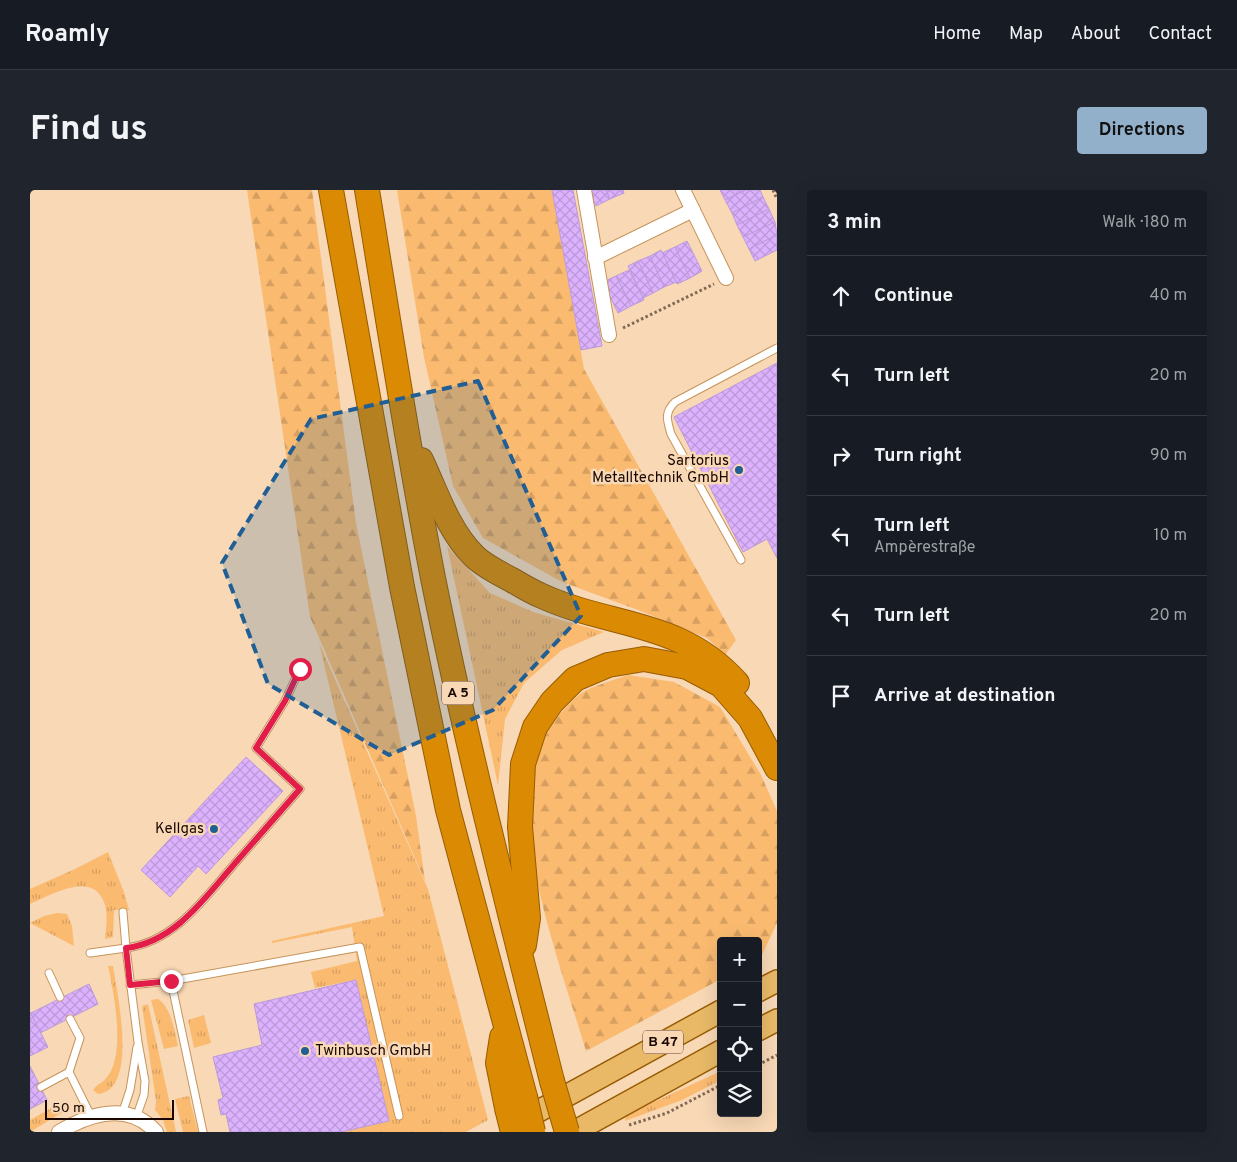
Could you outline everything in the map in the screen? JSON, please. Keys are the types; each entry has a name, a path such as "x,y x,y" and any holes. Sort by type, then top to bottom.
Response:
{"highway":[{"name":"A 5","path":"331,190 398,567 446,801 503,1023 498,1063 516,1102"},
{"name":"A 5","path":"367,190 405,424 434,579 459,698 521,959 567,1132"},
{"path":"405,424 454,531 474,556 498,573 543,597 600,615 650,627 692,646 727,673 755,704 777,736"},
{"path":"521,959 528,918 520,827 523,764 535,727 552,702 575,679 608,665 644,659 687,667 721,685 750,718 777,768"},
{"path":"513,1132 516,1102"},
{"path":"516,1102 533,1132"}],"main road":[{"path":"762,989 777,981"},
{"name":"B 47","path":"502,1132 606,1072 717,1013"},
{"path":"762,1028 777,1020"},
{"name":"B 47","path":"574,1132 717,1053"}],"street":[{"path":"584,190 609,335"},
{"path":"683,190 726,278"},
{"path":"595,258 692,210"},
{"path":"59,1132 91,1116 114,1112 136,1118 156,1132"},
{"path":"136,1118 140,1132"}],"lane":[{"path":"741,560 671,434 666,419 668,409 675,402 777,348"},
{"path":"90,953 138,947 162,936 192,913 300,789 256,748 285,701 300,669"},
{"path":"123,912 130,985 145,1081 144,1095 136,1118"},
{"path":"130,985 171,981 360,947 399,1116"},
{"path":"48,973 60,997"},
{"path":"171,981 203,1132"},
{"path":"41,1087 69,1072 80,1038 70,1018"},
{"path":"122,1114 130,1090 138,1042"},
{"path":"69,1072 91,1116"}],"path":[{"path":"773,190 777,199"},
{"path":"609,335 726,278"},
{"path":"762,1063 777,1055"},
{"path":"624,1127 667,1113 717,1087"}],"highlighted area":[{"path":"478,381 581,616 493,710 389,755 268,684 222,563 311,419"}],"green space":[{"path":"247,190 312,190 356,523 416,816 425,881 310,617"},
{"path":"397,190 552,190 584,369 736,640 725,655 707,638 562,582 483,538 453,486 424,357"},
{"path":"447,546 490,593 533,612 604,632 562,650 524,683 505,719 498,785"},
{"path":"319,643 428,889 488,1120 466,1132 341,1132 389,1120 356,980 315,988 311,972 357,961 352,927 272,943 272,941 384,916"},
{"path":"628,675 674,682 720,707 761,775 777,811 777,923 762,955 762,937 717,937 717,981 586,1051 554,947 535,871 529,834 527,799 532,758 543,738 572,701 589,689"},
{"path":"108,852 129,910 114,910 113,937 105,939 107,919 105,904 97,892 89,887 69,888 30,904 30,889"},
{"path":"57,913 67,914 72,926 74,946 30,923 44,916"},
{"path":"108,966 113,966 118,997 121,1017 122,1059 118,1076 111,1088 98,1094 93,1090 105,1079 113,1067 116,1054 117,1023"},
{"path":"158,999 169,1014 178,1046 164,1049 151,1000"},
{"path":"148,1004 176,1132 167,1132 163,1120 155,1110 156,1101 142,1006"},
{"path":"204,1015 211,1043 194,1048 188,1020"},
{"path":"717,1073 717,1082 682,1100 625,1121 626,1115"},
{"path":"189,1096 198,1132 183,1132 175,1099"},
{"path":"66,1103 68,1109 30,1132 30,1120 57,1105"}],"building":[{"path":"552,190 573,190 602,346 581,350"},
{"path":"589,190 606,190 610,199 596,206"},
{"path":"606,190 623,190 624,193 610,199"},
{"path":"720,190 746,190 725,200"},
{"path":"746,190 760,190 763,197 732,213 725,200"},
{"path":"763,197 769,209 737,225 732,213"},
{"path":"769,209 775,222 743,237 737,225"},
{"path":"775,222 777,235 749,249 743,237"},
{"path":"777,235 777,250 755,261 749,249"},
{"path":"687,241 702,271 690,278 675,247"},
{"path":"675,247 690,278 677,284 662,253"},
{"path":"661,250 676,282 664,287 650,256"},
{"path":"650,256 664,287 653,293 638,261"},
{"path":"638,261 653,293 643,298 628,266"},
{"path":"629,270 644,300 631,306 616,276"},
{"path":"616,276 631,306 618,313 603,282"},
{"name":"Sartorius Metalltechnik GmbH","path":"777,363 777,558 767,539 743,552 674,417"},
{"name":"Kellgas","path":"246,757 283,791 206,874 198,866 170,897 141,870"},
{"name":"Twinbusch GmbH","path":"356,980 389,1121 341,1132 230,1132 226,1114 221,1115 218,1100 223,1098 213,1057 262,1045 254,1004"},
{"path":"89,984 98,1004 40,1033 31,1013"},
{"path":"30,1012 48,1047 30,1056"},
{"path":"30,1066 47,1100 30,1109"}],"place":[{"name":"Sartorius Metalltechnik GmbH","path":"739,470"},
{"name":"Kellgas","path":"214,829"},
{"name":"Twinbusch GmbH","path":"305,1051"}],"route":[{"path":"171,981 130,985 126,948 138,947 162,936 192,913 300,789 256,748 285,701 300,669"}]}
